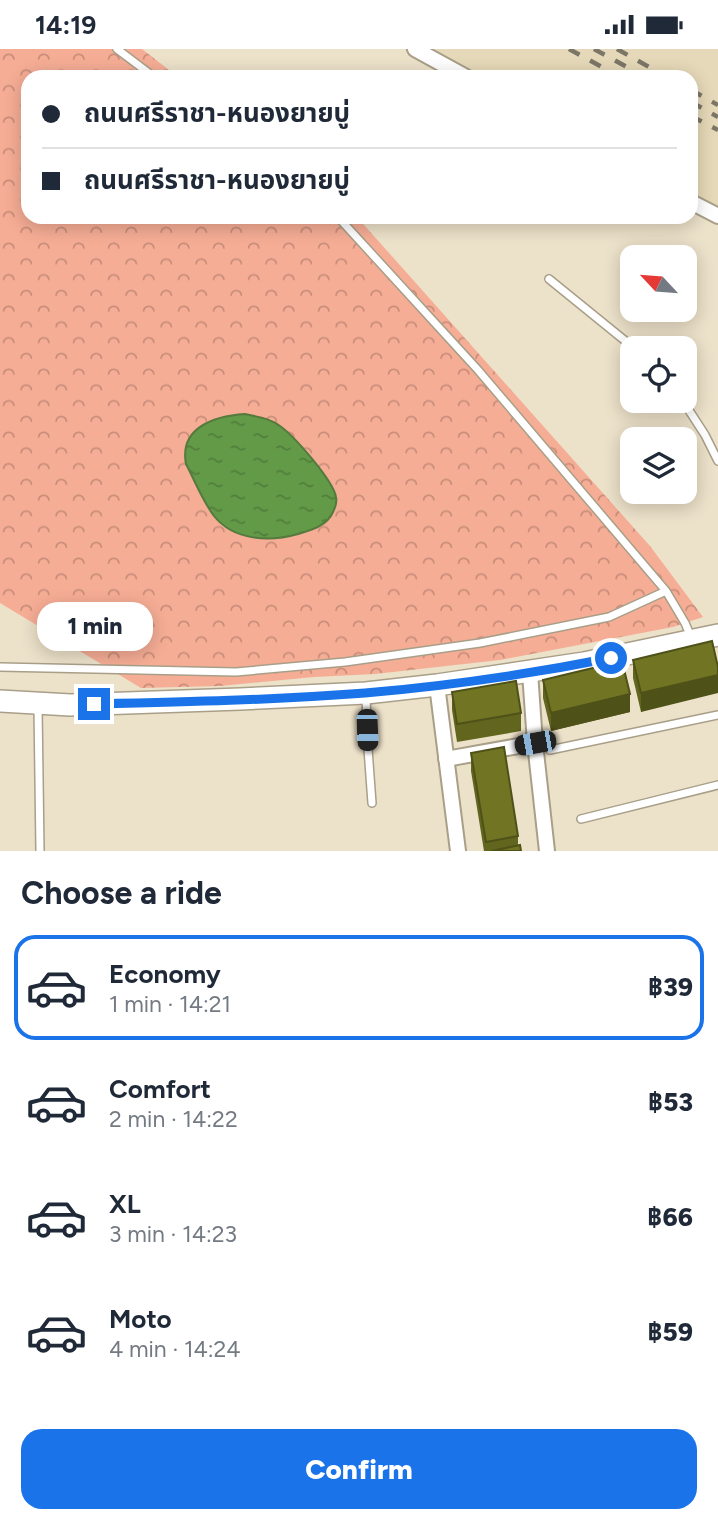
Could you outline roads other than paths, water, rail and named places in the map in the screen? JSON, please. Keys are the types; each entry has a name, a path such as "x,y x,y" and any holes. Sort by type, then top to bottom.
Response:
{"main road":[{"path":"0,701 83,705 366,692 530,672 718,635"}],"street":[{"path":"415,49 453,70"},
{"path":"698,206 718,216"},
{"path":"530,672 547,851"},
{"path":"437,685 458,851"},
{"path":"446,759 535,743"}],"lane":[{"path":"117,49 145,70"},
{"path":"344,224 478,370 666,591 693,641"},
{"path":"549,279 620,337"},
{"path":"691,413 718,461"},
{"path":"0,667 236,672 345,662 480,643 609,617 666,591"},
{"path":"366,692 372,803"},
{"path":"38,703 40,851"},
{"path":"550,750 718,715"},
{"path":"581,819 718,785"}],"water":[{"path":"245,414 276,423 303,448 321,470 336,499 333,512 323,524 287,537 264,538 242,535 222,524 214,516 186,464 185,451 188,441 194,432 211,421"}],"railway":[{"path":"569,49 607,70"},
{"path":"594,49 632,70"},
{"path":"617,49 654,70"},
{"path":"698,94 718,105"},
{"path":"698,106 718,117"},
{"path":"698,120 718,130"}]}
